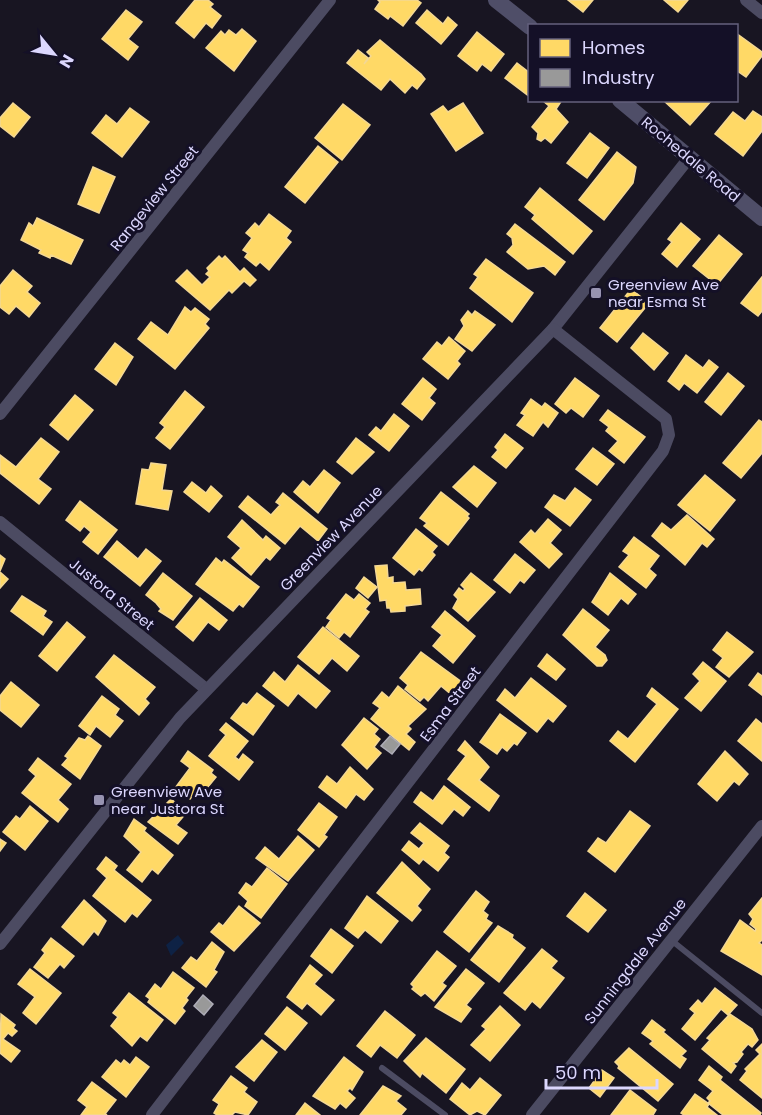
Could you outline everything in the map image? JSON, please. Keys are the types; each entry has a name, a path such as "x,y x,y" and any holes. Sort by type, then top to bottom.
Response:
{"main road":[{"path":"496,0 528,25"},
{"name":"Rochedale Road","path":"622,102 762,218"}],"street":[{"name":"Rangeview Street","path":"0,414 330,0"},
{"path":"746,0 762,13"},
{"name":"Greenview Avenue","path":"0,944 206,689 553,329 689,158"},
{"name":"Esma Street","path":"152,1115 663,451 669,435 666,419 553,329"},
{"name":"Justora Street","path":"0,522 206,689"},
{"name":"Sunningdale Avenue","path":"532,1115 762,825"}],"lane":[{"path":"671,939 762,1013"},
{"path":"382,1068 445,1115"}],"water":[{"path":"178,935 184,943 171,956 166,945"}],"building: Homes":[{"path":"195,0 208,0 213,4 210,7 221,16 212,28 206,23 194,38 176,23"},
{"path":"378,0 417,0 421,3 403,26 390,16 388,19 375,9 380,2"},
{"path":"568,0 593,0 583,12"},
{"path":"664,0 688,0 678,12"},
{"path":"126,10 142,22 128,39 138,47 128,60 102,39"},
{"path":"427,10 443,24 448,17 457,25 441,44 416,23"},
{"path":"242,29 256,41 234,71 206,48 221,31 225,35 229,30 236,35"},
{"path":"477,32 504,54 491,71 482,64 477,71 458,56"},
{"path":"738,34 762,52 762,56 746,77 738,71"},
{"path":"380,40 425,79 417,89 412,85 405,93 390,79 381,90 347,63 358,50 368,58 364,64 371,56 367,52"},
{"path":"517,63 528,71 528,95 505,78"},
{"path":"544,102 561,102 556,109 568,122 551,143 545,138 541,141 537,139 538,133 532,127 549,106"},
{"path":"665,102 710,102 690,125"},
{"path":"13,103 30,117 14,137 0,126 0,118"},
{"path":"463,103 483,133 456,151 431,114 443,106 448,112"},
{"path":"343,104 370,125 342,160 315,138"},
{"path":"130,108 149,122 122,157 92,133 106,115 117,124"},
{"path":"753,111 762,117 762,131 743,156 715,134 733,112 745,121"},
{"path":"590,133 609,148 587,178 567,163"},
{"path":"318,146 338,162 305,203 285,187"},
{"path":"617,152 636,167 633,183 604,220 579,200"},
{"path":"93,167 115,177 99,213 78,204"},
{"path":"540,188 592,231 573,254 532,219 535,215 525,207"},
{"path":"269,214 291,231 286,238 291,242 269,270 260,262 256,266 245,257 248,253 243,250 252,238 246,233 255,223 259,227"},
{"path":"37,218 83,240 71,264 51,255 50,258 39,253 41,250 21,240 29,223 33,226"},
{"path":"681,223 700,239 677,267 662,254 672,242 668,239"},
{"path":"515,224 565,262 555,275 544,266 528,269 507,252 513,245 512,238 507,234"},
{"path":"719,235 742,254 717,285 693,266"},
{"path":"219,256 222,259 225,256 240,272 244,268 256,280 250,286 244,281 232,293 229,290 210,310 176,281 187,270 202,285 210,277 206,274 209,271 207,268"},
{"path":"486,259 533,293 512,322 470,288 478,277 474,274"},
{"path":"13,270 32,286 27,292 40,303 29,317 16,306 9,314 0,307 0,286"},
{"path":"762,277 762,311 758,316 741,303"},
{"path":"631,289 649,303 617,342 600,328"},
{"path":"185,307 191,312 195,308 209,319 205,324 209,328 175,369 138,339 151,322 168,335"},
{"path":"468,311 472,315 475,311 495,325 472,351 455,339 464,326 461,320"},
{"path":"643,333 668,353 654,370 631,348"},
{"path":"449,337 465,351 457,361 460,364 448,379 423,359 437,342 442,346"},
{"path":"115,343 133,357 116,385 95,369"},
{"path":"686,355 703,368 709,360 718,367 697,393 684,383 679,390 668,381"},
{"path":"728,373 744,386 721,415 705,402"},
{"path":"423,378 436,389 429,398 435,403 422,420 402,404"},
{"path":"575,378 599,396 583,417 571,408 566,413 555,404"},
{"path":"185,391 204,407 170,449 156,438 165,427 160,423"},
{"path":"75,395 93,410 68,440 50,425"},
{"path":"531,399 542,407 545,403 558,413 548,427 543,422 533,436 517,425 525,415 521,413"},
{"path":"608,410 645,437 624,463 609,451 618,441 606,431 609,427 600,420"},
{"path":"394,414 409,426 389,451 369,435 376,427 381,431"},
{"path":"759,420 762,422 762,453 741,478 723,463"},
{"path":"505,434 523,448 506,468 492,457 498,450 495,447"},
{"path":"41,438 59,452 38,479 51,489 39,504 0,473 0,455 16,467"},
{"path":"356,438 374,452 352,474 337,462"},
{"path":"593,448 614,464 597,485 576,469"},
{"path":"151,463 166,465 162,490 172,491 168,510 136,504 142,469 149,470"},
{"path":"474,466 496,483 477,507 453,487"},
{"path":"324,470 340,483 318,513 294,492 303,481 310,487"},
{"path":"705,475 735,500 710,531 678,505"},
{"path":"192,482 206,493 211,486 222,496 209,512 184,492"},
{"path":"575,488 591,500 570,526 545,507 554,495 565,501"},
{"path":"441,492 469,514 467,516 469,518 448,545 424,526 427,523 420,518"},
{"path":"283,493 327,529 318,541 300,526 285,544 239,507 248,496 271,515 280,505 276,502"},
{"path":"80,501 117,530 98,554 83,542 91,532 84,526 80,531 66,520"},
{"path":"687,515 714,539 707,547 702,543 685,565 652,536 662,523 671,530"},
{"path":"548,519 561,530 550,543 562,554 549,568 520,542 531,530 535,534"},
{"path":"242,520 263,540 266,536 280,548 270,560 266,557 251,575 232,558 241,548 228,537"},
{"path":"416,529 437,546 432,552 435,555 422,571 419,569 414,575 393,558"},
{"path":"634,537 659,556 649,569 656,575 646,588 619,567 629,555 623,551"},
{"path":"117,541 138,559 146,549 161,561 140,586 104,557"},
{"path":"515,554 535,570 524,583 520,580 510,593 494,580"},
{"path":"0,555 5,559 0,571"},
{"path":"216,558 222,563 224,560 259,587 243,607 239,604 233,611 196,584"},
{"path":"387,565 388,578 393,577 393,583 405,582 406,590 420,589 421,604 405,606 405,611 391,612 390,608 387,608 386,600 380,601 375,566"},
{"path":"0,572 8,579 0,588"},
{"path":"163,573 192,596 173,620 159,611 161,609 146,595"},
{"path":"471,573 495,592 468,621 453,608 458,599 454,595 459,588 463,591 465,589 461,585"},
{"path":"610,573 636,594 628,604 621,598 608,615 592,602"},
{"path":"364,577 377,587 368,598 356,588"},
{"path":"346,594 354,600 359,594 370,603 365,609 369,612 350,637 344,632 339,638 326,627 331,620 327,618"},
{"path":"22,596 46,611 43,616 52,622 43,635 11,611"},
{"path":"200,598 227,620 219,630 208,622 193,641 176,627"},
{"path":"583,609 609,630 595,647 605,655 607,660 602,666 597,666 563,635"},
{"path":"445,611 475,636 453,663 433,646 442,635 432,627"},
{"path":"67,622 85,637 57,671 39,656"},
{"path":"323,627 359,656 347,671 332,658 319,674 298,657"},
{"path":"727,632 753,652 729,677 716,667 723,658 713,650"},
{"path":"421,652 463,683 453,696 441,686 428,701 424,697 420,701 405,689 408,685 400,678"},
{"path":"547,654 565,669 556,680 538,666"},
{"path":"114,655 155,687 145,699 149,703 139,715 96,677"},
{"path":"703,662 726,681 701,711 685,698 700,681 693,674"},
{"path":"298,665 330,691 316,708 298,693 288,706 263,686 274,672 285,682"},
{"path":"758,673 762,676 762,695 749,685"},
{"path":"531,678 566,706 553,722 548,718 537,732 497,700 505,689 515,698"},
{"path":"11,682 39,705 21,727 0,710 0,696"},
{"path":"398,686 426,709 408,726 411,729 406,734 415,742 409,750 371,719 380,708 373,703 382,692 389,698"},
{"path":"652,688 678,709 635,762 610,741 618,731 628,739 657,704 647,696"},
{"path":"257,693 274,706 253,735 231,718 243,703 247,705"},
{"path":"102,696 119,709 115,715 123,721 110,737 96,726 90,735 79,726"},
{"path":"500,714 526,733 517,745 514,743 507,751 502,747 497,754 480,742"},
{"path":"364,718 378,729 374,734 380,739 374,747 381,753 367,769 342,745"},
{"path":"756,719 762,724 762,761 738,741"},
{"path":"226,723 248,741 235,757 239,760 243,754 253,762 239,780 209,756 226,735 220,730"},
{"path":"88,736 101,746 80,779 62,765 68,758 65,756 79,738 85,740"},
{"path":"465,741 489,767 479,780 499,796 489,811 448,779 466,756 458,750"},
{"path":"188,751 213,770 211,773 216,777 203,793 198,789 190,799 175,788 190,768 181,761"},
{"path":"725,751 748,774 739,785 734,781 717,801 698,784"},
{"path":"38,758 71,784 58,800 68,809 58,822 22,793 36,776 29,770"},
{"path":"350,767 373,789 364,800 356,794 346,808 319,787 327,776 337,784"},
{"path":"444,786 470,807 463,816 454,809 442,824 414,802 421,792 433,801"},
{"path":"171,799 187,812 176,825 187,833 178,844 148,822"},
{"path":"319,803 337,817 324,835 327,837 319,847 298,830"},
{"path":"30,806 48,821 25,850 3,832 16,816 20,819"},
{"path":"630,811 650,826 615,872 588,851 598,838 606,843"},
{"path":"134,819 146,828 144,831 173,855 158,874 152,869 142,882 127,870 141,852 124,836"},
{"path":"420,823 449,846 444,853 449,857 438,871 423,859 419,864 402,850 409,841 419,849 424,843 411,833"},
{"path":"298,836 314,850 288,881 256,858 265,847 279,859"},
{"path":"0,839 6,843 0,851"},
{"path":"106,857 117,866 114,870 151,900 137,917 132,913 125,922 93,896 107,878 97,869"},
{"path":"402,862 430,889 417,906 421,910 412,921 377,893"},
{"path":"267,868 287,884 261,918 245,906 248,901 239,893 246,883 252,887"},
{"path":"476,891 489,902 483,911 488,915 486,919 492,923 469,952 444,932"},
{"path":"585,893 606,910 588,932 567,916"},
{"path":"367,896 398,921 381,943 365,930 358,938 345,928"},
{"path":"762,898 762,940 759,943 762,945 762,975 721,951 740,920 755,931 756,929 750,924 753,919 749,914"},
{"path":"84,900 106,921 98,935 94,931 83,945 62,927"},
{"path":"239,906 260,923 234,951 211,932 219,923 223,926"},
{"path":"498,926 513,935 512,938 525,948 499,982 471,960"},
{"path":"331,929 353,946 332,973 311,956"},
{"path":"51,938 74,956 64,968 60,964 48,978 34,967 45,953 42,950"},
{"path":"212,942 224,952 214,970 217,972 206,987 182,968 191,957 197,961"},
{"path":"542,949 557,961 551,968 564,978 540,1008 532,1001 525,1010 504,993"},
{"path":"437,951 456,966 442,983 446,986 434,1001 425,993 421,996 412,989 414,987 411,984"},
{"path":"310,965 322,975 314,984 334,1000 321,1015 307,1003 302,1009 287,997"},
{"path":"30,969 61,993 36,1024 23,1013 35,997 18,984"},
{"path":"466,969 484,983 466,1005 471,1009 461,1022 435,1007"},
{"path":"173,972 194,988 182,1008 185,1011 175,1024 148,1002 150,999 146,996 155,984 161,989"},
{"path":"715,988 737,1005 728,1015 721,1009 695,1040 682,1029 695,1013 690,1009 698,1000 702,1004"},
{"path":"129,993 163,1020 147,1041 140,1036 132,1046 111,1026 118,1017 113,1013"},
{"path":"500,1006 520,1025 490,1061 471,1045 486,1029 482,1026"},
{"path":"287,1007 307,1023 285,1050 265,1034"},
{"path":"385,1011 415,1035 397,1058 380,1045 371,1057 357,1046"},
{"path":"1,1014 15,1025 13,1028 17,1031 12,1036 8,1033 3,1039 20,1051 11,1062 0,1053"},
{"path":"730,1014 752,1029 758,1040 752,1047 748,1044 741,1052 743,1054 737,1062 733,1063 736,1066 731,1073 702,1049 710,1040 707,1038"},
{"path":"652,1020 686,1051 681,1056 686,1059 680,1068 650,1044 653,1041 642,1033"},
{"path":"426,1038 465,1069 446,1093 422,1073 420,1077 404,1061"},
{"path":"262,1040 277,1052 254,1081 236,1067"},
{"path":"762,1044 762,1098 740,1080 747,1071 745,1069 760,1054 756,1050"},
{"path":"629,1048 673,1084 658,1101 618,1068 615,1062"},
{"path":"136,1057 149,1067 126,1097 102,1077 116,1060 121,1064 124,1060 130,1065"},
{"path":"344,1057 363,1072 352,1090 350,1088 347,1091 355,1098 346,1108 340,1103 335,1109 313,1096"},
{"path":"709,1066 722,1077 720,1080 761,1113 760,1115 723,1115 708,1103 710,1101 707,1098 713,1091 699,1080"},
{"path":"602,1070 614,1078 600,1097 589,1088"},
{"path":"231,1076 247,1088 244,1092 257,1102 248,1115 235,1112 232,1115 214,1113 219,1104 213,1100"},
{"path":"480,1078 501,1095 485,1115 477,1111 470,1115 450,1099 462,1083 470,1090"},
{"path":"92,1082 116,1100 105,1114 107,1115 81,1115 87,1107 78,1100"},
{"path":"383,1086 401,1096 396,1101 406,1109 401,1115 360,1115"},
{"path":"630,1090 656,1110 653,1115 611,1115"},
{"path":"695,1094 709,1104 707,1107 717,1115 684,1115 681,1113"},
{"path":"305,1103 320,1115 296,1115"}],"building: Industry":[{"path":"390,736 400,744 392,754 381,746"},
{"path":"203,995 213,1004 204,1015 194,1006"}],"place":[{"name":"Greenview Ave near Esma St","path":"596,293"},
{"name":"Greenview Ave near Justora St","path":"99,800"}]}
